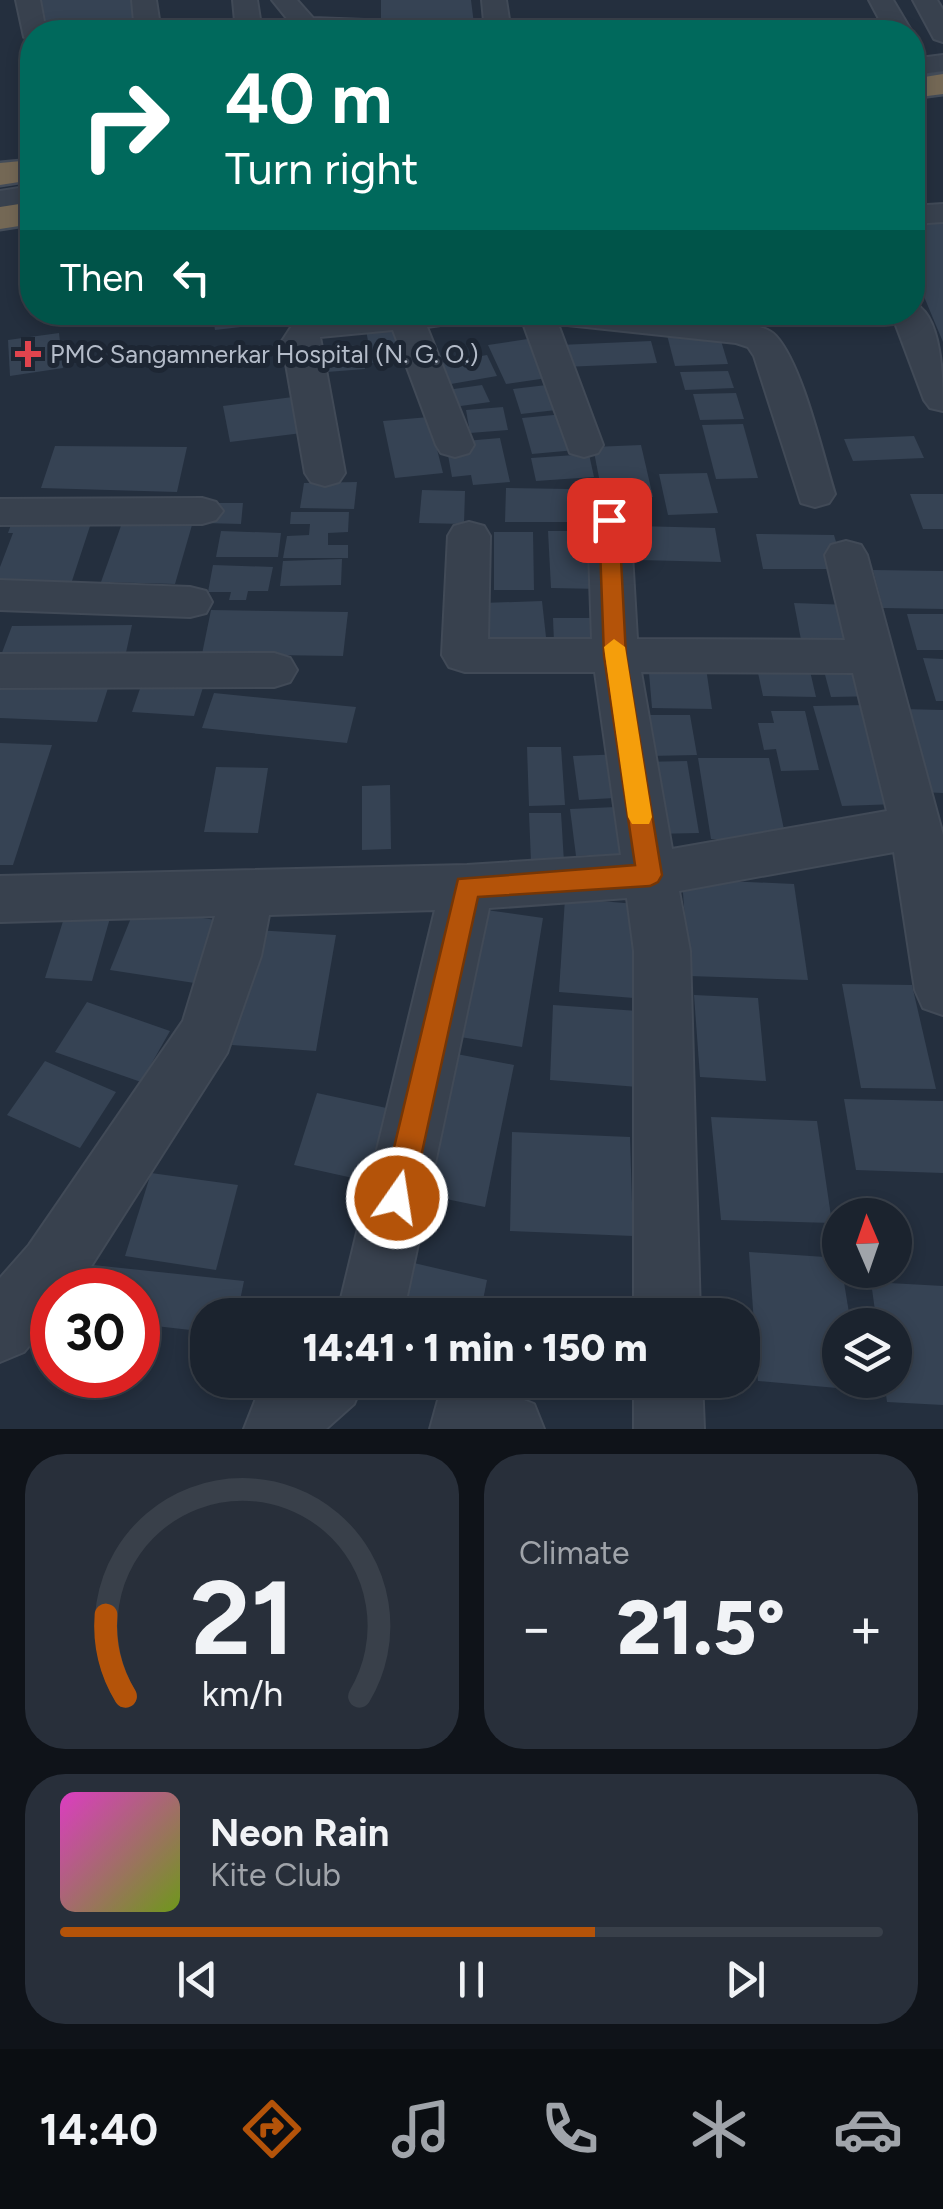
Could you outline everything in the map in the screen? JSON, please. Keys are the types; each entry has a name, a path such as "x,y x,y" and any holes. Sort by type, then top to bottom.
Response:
{"street":[{"path":"925,0 943,34"},
{"path":"325,473 300,340 307,328 337,325"},
{"path":"409,325 456,445"},
{"path":"542,325 584,445"},
{"path":"679,325 742,333 760,340 772,356 815,494"},
{"path":"913,325 943,400"},
{"path":"0,512 202,511"},
{"path":"609,520 615,656 662,951 667,1298"},
{"path":"470,536 464,655 873,657"},
{"path":"846,555 934,888 943,990"},
{"path":"0,595 190,602"},
{"path":"0,672 274,670"},
{"path":"0,899 467,887 650,875 916,827"},
{"path":"374,1298 467,887"},
{"path":"0,1328 52,1268 207,1034 233,956 247,893"},
{"path":"279,1429 282,1421 309,1398"},
{"path":"668,1398 668,1429"}],"building":[{"path":"34,0 134,0 138,20 35,20"},
{"path":"381,0 471,0 474,20 381,20"},
{"path":"925,219 943,219 943,342 925,299"},
{"path":"214,325 258,325 215,330"},
{"path":"403,328 410,359 372,363 366,330"},
{"path":"59,333 63,368 10,376 8,340"},
{"path":"719,334 728,364 675,366 667,335"},
{"path":"534,338 554,377 506,384 488,345"},
{"path":"651,341 657,363 564,367 559,345"},
{"path":"361,345 365,369 314,373 311,349"},
{"path":"487,355 497,376 451,384 441,363"},
{"path":"728,371 734,388 685,390 680,372"},
{"path":"555,384 565,409 521,414 513,389"},
{"path":"482,385 490,402 446,408 440,391"},
{"path":"736,393 744,419 700,420 693,394"},
{"path":"293,397 302,433 230,442 223,406"},
{"path":"503,407 508,430 470,433 466,410"},
{"path":"564,414 576,450 532,454 522,418"},
{"path":"429,417 443,473 395,478 383,421"},
{"path":"743,424 758,478 716,479 702,425"},
{"path":"914,436 924,458 853,461 844,439"},
{"path":"500,438 510,482 473,485 471,475 452,477 448,455 467,454 465,441"},
{"path":"641,445 653,497 603,498 593,447"},
{"path":"55,446 187,447 177,492 41,488"},
{"path":"589,454 594,477 536,481 531,458"},
{"path":"707,473 718,513 668,515 659,474"},
{"path":"357,482 354,509 300,508 304,483"},
{"path":"506,488 569,489 570,522 505,522"},
{"path":"422,490 465,491 464,524 419,523"},
{"path":"910,494 943,494 943,529 923,529"},
{"path":"208,503 243,503 241,524 204,523"},
{"path":"291,512 349,512 348,532 328,533 328,545 348,545 348,558 283,558 287,536 309,535 310,524 290,524"},
{"path":"13,519 92,520 70,587 0,586 0,567 13,533 8,533"},
{"path":"122,523 192,525 175,584 101,582"},
{"path":"636,526 715,528 721,562 638,560"},
{"path":"221,531 281,533 278,557 216,557"},
{"path":"548,531 595,531 600,589 551,588"},
{"path":"494,532 533,532 534,590 494,590"},
{"path":"756,534 834,535 844,569 763,569"},
{"path":"342,559 341,585 280,586 283,561"},
{"path":"213,565 273,567 268,591 248,591 246,600 229,600 231,592 208,592"},
{"path":"873,570 943,571 943,609 883,608"},
{"path":"542,601 546,637 484,640 482,603"},
{"path":"794,603 851,605 862,647 802,645"},
{"path":"211,610 348,612 343,656 202,654"},
{"path":"907,614 943,614 943,650 917,650"},
{"path":"553,618 596,618 598,643 554,643"},
{"path":"132,625 125,657 0,658 12,626"},
{"path":"807,658 816,697 763,696 755,659"},
{"path":"923,658 943,659 943,701 936,701"},
{"path":"870,659 882,696 831,697 821,660"},
{"path":"648,661 705,661 712,709 652,708"},
{"path":"144,677 205,681 194,716 132,712"},
{"path":"0,681 109,685 97,722 0,718"},
{"path":"214,693 356,707 347,743 202,728"},
{"path":"865,705 897,804 842,806 813,706"},
{"path":"902,709 943,710 943,793 920,792"},
{"path":"771,711 805,711 819,770 781,771 776,749 764,750 758,723 774,723"},
{"path":"641,715 690,715 697,755 649,756"},
{"path":"0,743 52,745 13,865 0,865"},
{"path":"527,747 561,747 565,805 529,806"},
{"path":"624,754 632,797 579,800 573,756"},
{"path":"698,758 769,758 786,839 711,839"},
{"path":"687,761 699,833 652,834 641,762"},
{"path":"216,767 268,768 258,833 204,832"},
{"path":"390,785 391,849 362,850 362,786"},
{"path":"616,807 624,854 576,856 570,809"},
{"path":"529,813 561,813 564,862 531,862"},
{"path":"682,879 794,884 808,980 689,976"},
{"path":"565,898 636,904 634,998 559,992"},
{"path":"135,908 223,921 201,984 110,970"},
{"path":"479,909 543,918 522,1047 454,1036"},
{"path":"65,915 110,918 92,981 45,978"},
{"path":"256,930 336,935 316,1051 232,1045"},
{"path":"842,984 912,985 936,1089 861,1088"},
{"path":"694,995 758,998 766,1081 700,1077"},
{"path":"87,1002 170,1031 141,1082 55,1052"},
{"path":"553,1005 638,1011 638,1087 550,1080"},
{"path":"441,1051 514,1065 485,1207 407,1191"},
{"path":"45,1061 116,1092 80,1148 7,1115"},
{"path":"317,1093 391,1109 371,1182 294,1165"},
{"path":"844,1099 943,1101 943,1173 856,1170"},
{"path":"711,1117 817,1121 828,1198 822,1198 822,1223 721,1220"},
{"path":"512,1132 630,1137 633,1236 510,1231"},
{"path":"151,1173 238,1185 216,1270 125,1256"},
{"path":"749,1252 822,1257 822,1288 845,1288 848,1308 822,1308 822,1387 760,1381 760,1298 752,1298"},
{"path":"401,1260 487,1280 483,1298 392,1298"},
{"path":"74,1263 121,1268 73,1268"},
{"path":"160,1272 244,1281 240,1298 190,1298 190,1330 160,1327"},
{"path":"943,1286 943,1405 887,1402 886,1398 912,1398 912,1308 875,1308 872,1288"}],"slow traffic":[{"path":"614,647 640,817"}],"place":[{"name":"PMC Sangamnerkar Hospital (N. G. O.)","path":"28,354"}],"route":[{"path":"397,1198 467,887 650,875 615,656 609,520"}]}
